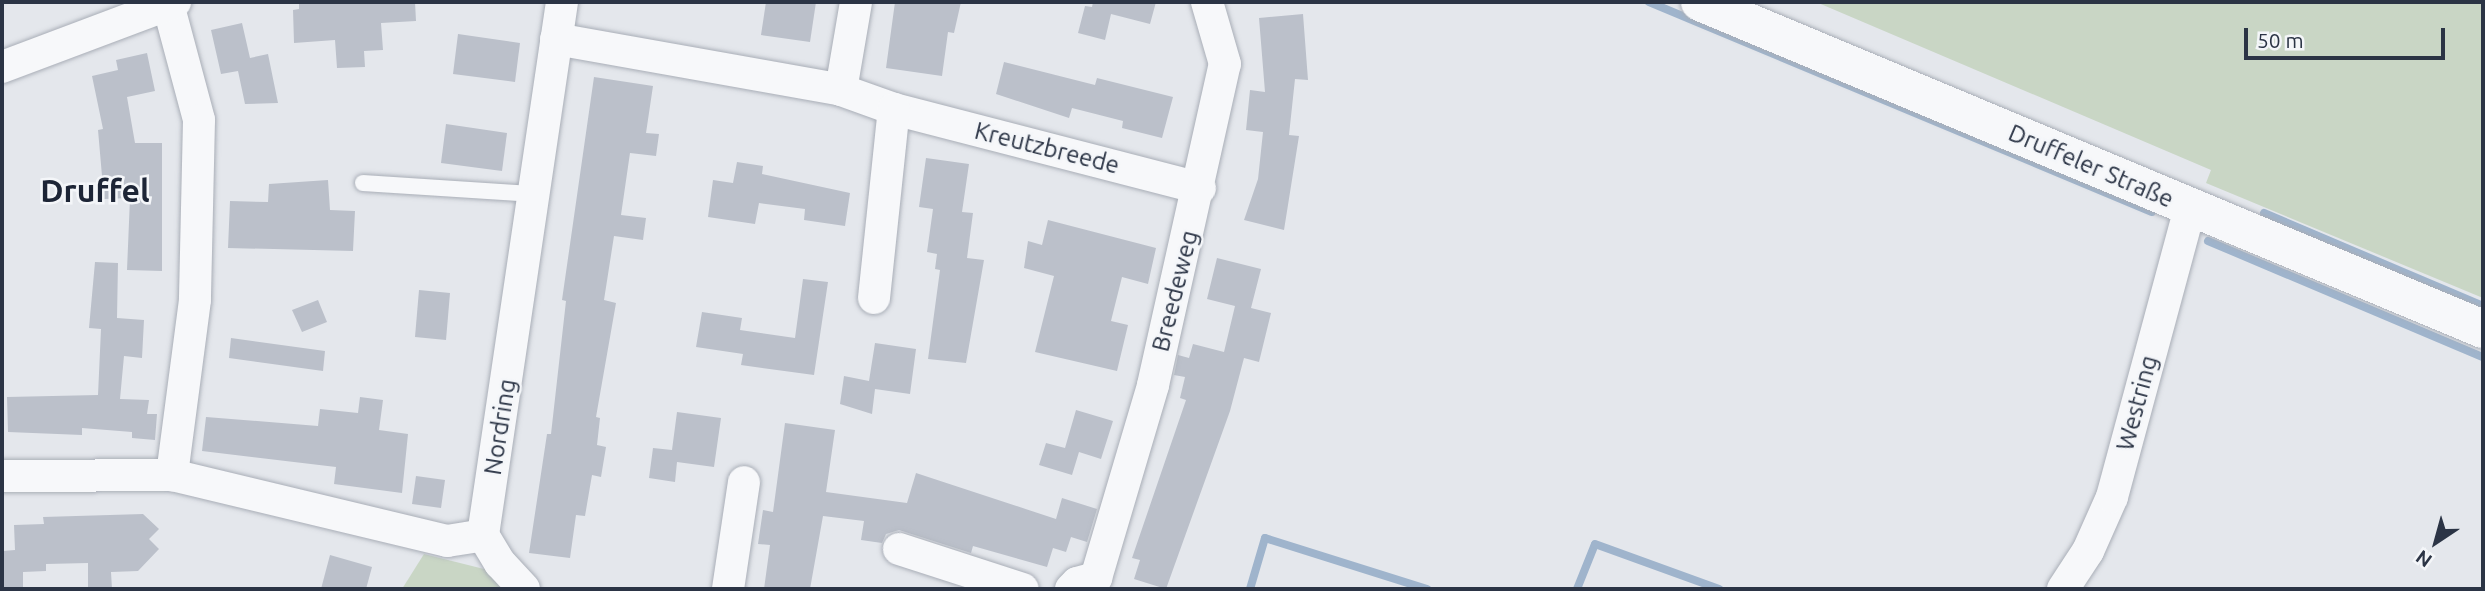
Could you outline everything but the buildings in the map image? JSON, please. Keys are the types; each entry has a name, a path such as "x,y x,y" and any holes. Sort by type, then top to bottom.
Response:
{"street":[{"name":"Nordring","path":"484,535 562,2"},
{"path":"841,90 856,2"},
{"name":"Breedeweg","path":"1091,585 1153,385 1200,188 1225,64 1207,2"},
{"name":"Druffeler Straße","path":"1701,2 2483,329"},
{"path":"2,67 172,3 199,120 195,300 172,475"},
{"name":"Kreutzbreede","path":"556,39 841,90 894,109 1200,188"},
{"path":"874,298 894,109"},
{"name":"Westring","path":"2063,589 2088,551 2112,497 2190,207"},
{"path":"2,476 172,475 447,541 484,535 524,589"},
{"path":"728,589 744,482"},
{"path":"898,550 1023,589"}],"lane":[{"path":"363,183 535,194"}],"green space":[{"path":"1816,2 2483,2 2483,298 2206,183 2211,170"},
{"path":"424,554 488,570 505,589 402,589"}],"waterway":[{"path":"1649,2 2152,212"},
{"path":"2264,213 2483,306"},
{"path":"2208,241 2483,357"},
{"path":"1250,589 1265,538 1427,589"},
{"path":"1577,589 1595,544 1719,589"}],"district":[{"name":"Druffel","path":"95,190"}]}
